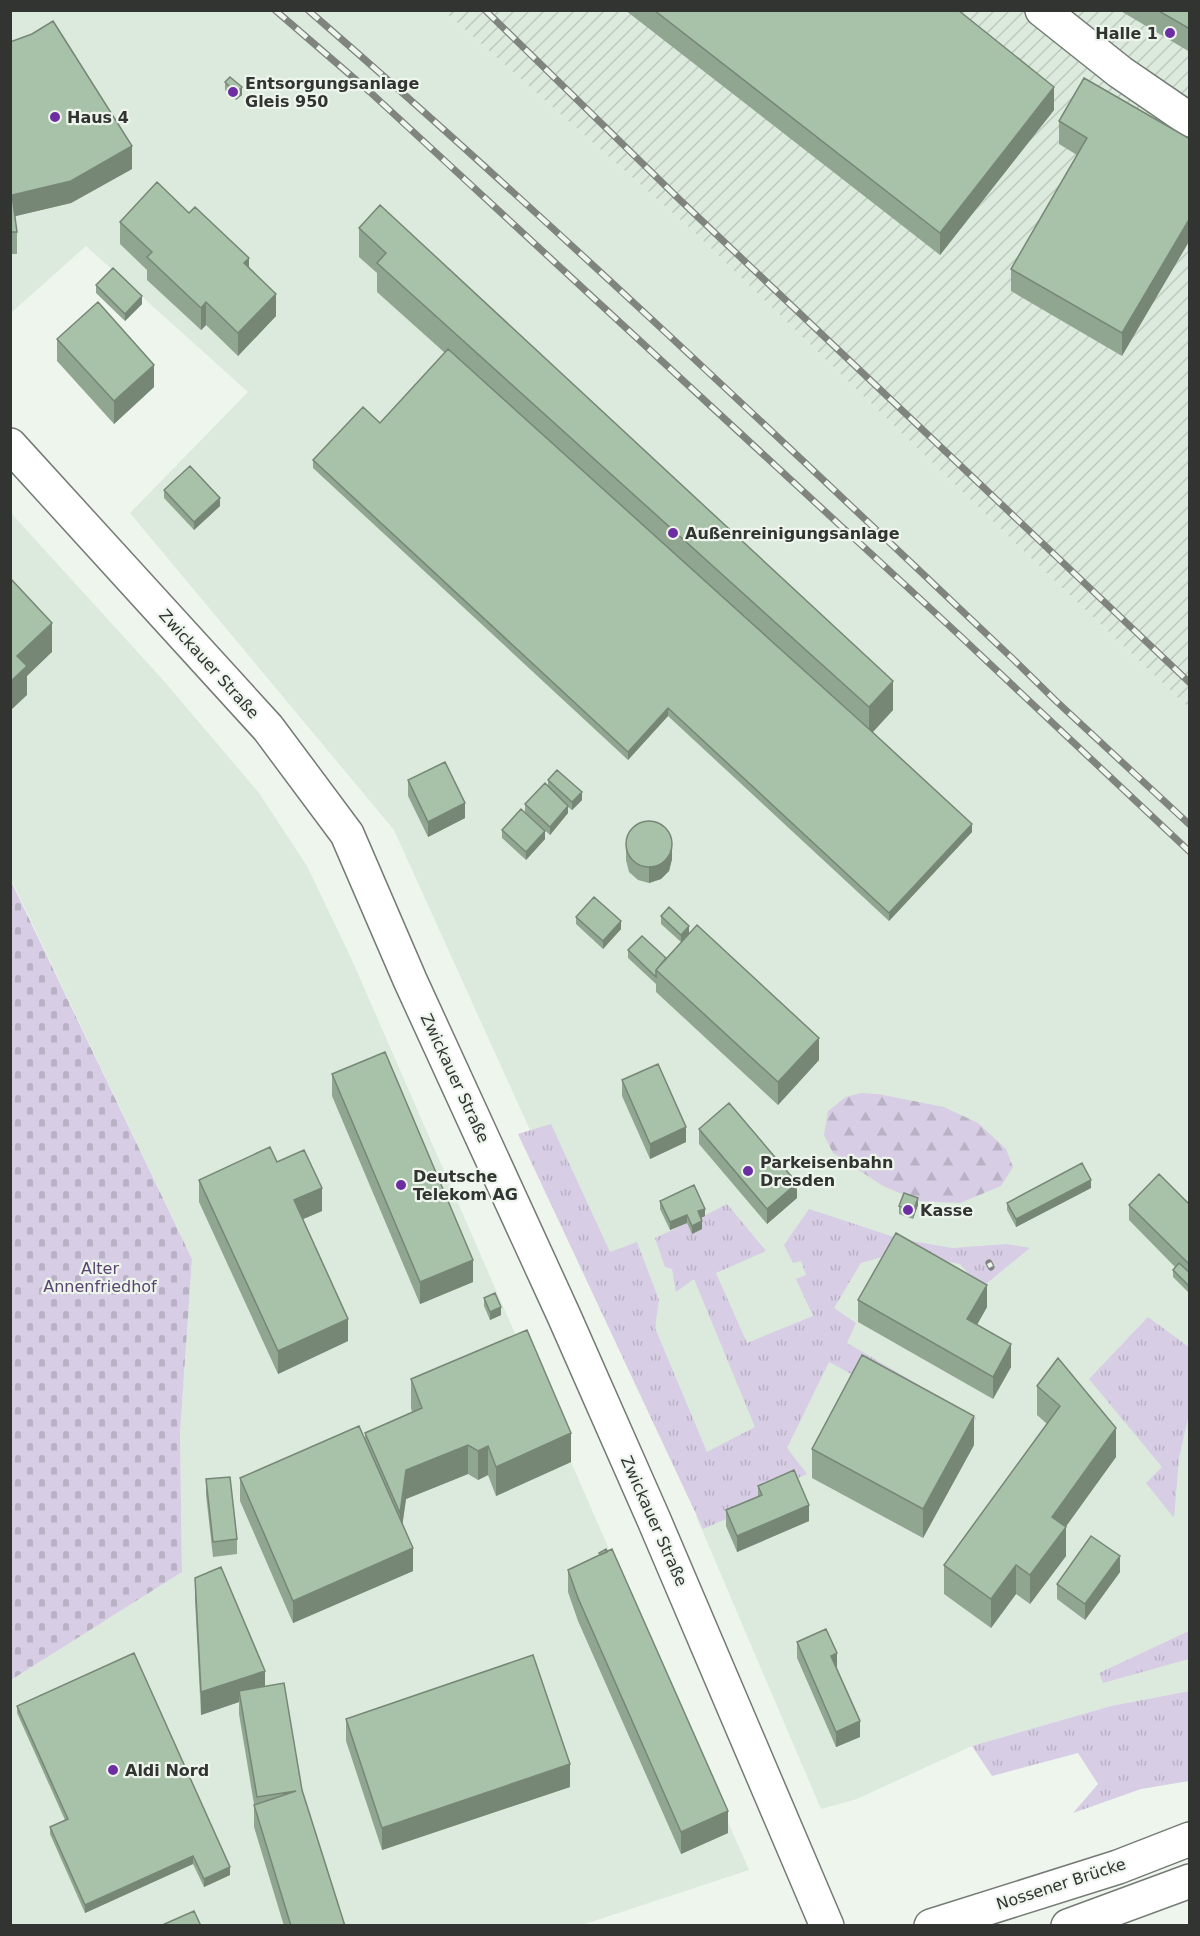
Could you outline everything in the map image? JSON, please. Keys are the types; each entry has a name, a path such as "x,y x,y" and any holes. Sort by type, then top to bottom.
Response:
{"street":[{"path":"1042,10 1120,72 1190,120"},
{"name":"Zwickauer Straße","path":"10,445 267,728 347,834 410,981 564,1316 654,1520 828,1926"},
{"name":"Nossener Brücke","path":"932,1926 1118,1867 1190,1839"},
{"path":"1068,1926 1190,1881"}],"shaded area":[{"path":"10,11 444,11 692,230 1189,708 1189,1691 1111,1706 972,1746 857,1799 821,1809 696,1516 703,1512 394,830 130,513 248,392 86,246 11,313"},
{"path":"444,11 1189,11 1189,708 692,230"},
{"path":"11,513 164,681 259,793 307,866 352,960 749,1870 582,1925 11,1925 11,1680 182,1572 180,1433 192,1259 11,879"}],"green space":[{"name":"Alter Annenfriedhof","path":"10,879 192,1259 180,1433 182,1572 11,1680"},
{"path":"861,1093 878,1094 944,1107 978,1123 1006,1149 1013,1167 1001,1186 960,1203 919,1201 883,1186 833,1153 824,1135 828,1111 846,1097"},
{"path":"551,1124 610,1252 637,1242 659,1300 655,1328 707,1452 755,1427 694,1279 676,1292 672,1269 665,1267 655,1238 687,1223 692,1234 702,1229 698,1219 727,1204 766,1251 716,1273 747,1343 813,1316 796,1279 806,1275 801,1261 793,1263 784,1245 809,1209 900,1239 952,1248 1007,1244 1030,1248 981,1288 960,1264 896,1253 861,1263 834,1308 856,1323 847,1343 976,1418 966,1436 829,1362 787,1448 807,1474 751,1499 754,1507 703,1529 518,1134"},
{"path":"1148,1317 1189,1347 1189,1414 1179,1458 1174,1518 1146,1483 1162,1467 1089,1379"},
{"path":"1189,1631 1189,1659 1103,1683 1099,1673"},
{"path":"1189,1691 1189,1781 1141,1789 1073,1813 1098,1784 1078,1753 992,1776 972,1746 1111,1706"}],"building":[{"path":"654,10 958,10 1054,87 940,233"},
{"path":"1157,10 1190,10 1190,29"},
{"name":"Haus 4","path":"53,21 132,146 71,181 12,195 17,232 10,232 10,42 32,34"},
{"path":"230,77 242,87 236,93 225,82"},
{"path":"1084,78 1190,139 1190,218 1122,333 1011,269 1087,138 1059,121"},
{"path":"157,182 189,213 195,207 249,258 244,263 276,294 238,333 206,302 201,308 147,257 152,252 120,222"},
{"path":"380,205 893,681 869,707 377,263 386,253 359,228"},
{"path":"113,268 142,296 125,314 96,285"},
{"path":"98,302 154,365 114,401 57,339"},
{"path":"448,349 972,824 889,913 668,708 628,752 313,460 363,407 380,423"},
{"path":"190,466 220,498 194,522 164,490"},
{"path":"10,578 52,623 17,656 27,666 10,682"},
{"path":"445,762 465,803 428,822 408,780"},
{"path":"557,770 582,792 572,802 548,780"},
{"path":"545,783 568,806 550,827 525,804"},
{"path":"521,809 545,831 526,852 502,830"},
{"path":"649,821 665,828 672,844 665,860 649,867 633,860 626,844 633,828"},
{"path":"594,897 621,921 603,941 576,917"},
{"path":"669,907 689,926 681,935 661,916"},
{"path":"697,925 819,1038 778,1082 656,970"},
{"path":"642,936 666,958 656,970 656,977 628,950"},
{"name":"Deutsche Telekom AG","path":"385,1052 473,1260 420,1282 332,1074"},
{"path":"658,1064 686,1127 650,1144 622,1080"},
{"name":"Parkeisenbahn Dresden","path":"729,1103 797,1183 767,1209 699,1129"},
{"path":"270,1147 277,1162 304,1150 322,1188 294,1200 348,1319 278,1351 199,1180"},
{"path":"1082,1163 1091,1180 1016,1219 1007,1203"},
{"path":"1159,1174 1190,1205 1190,1265 1129,1205"},
{"path":"694,1185 705,1209 698,1211 702,1221 692,1226 687,1215 670,1222 660,1201"},
{"path":"904,1193 918,1198 913,1211 899,1206"},
{"path":"896,1233 987,1285 967,1319 1011,1344 993,1377 858,1300"},
{"path":"1179,1263 1190,1273 1190,1287 1173,1270"},
{"path":"495,1293 501,1307 490,1312 484,1298"},
{"path":"527,1330 571,1433 496,1467 488,1446 478,1451 468,1445 406,1470 400,1513 365,1433 422,1408 411,1379"},
{"path":"862,1355 974,1416 923,1509 812,1449"},
{"path":"1058,1358 1116,1428 1052,1517 1066,1527 1030,1575 1016,1565 991,1599 944,1565 1060,1406 1037,1386"},
{"path":"359,1426 413,1548 293,1601 240,1478"},
{"path":"794,1470 809,1505 737,1536 726,1510 762,1495 758,1486"},
{"path":"230,1477 237,1539 213,1542 206,1479"},
{"path":"1091,1536 1120,1556 1085,1604 1057,1584"},
{"path":"612,1549 728,1811 681,1832 578,1598 568,1570"},
{"path":"221,1567 265,1671 201,1692 195,1578"},
{"path":"826,1629 837,1653 831,1656 860,1721 836,1732 797,1642"},
{"name":"Aldi Nord","path":"134,1653 230,1867 204,1879 193,1856 85,1905 50,1827 68,1819 17,1706"},
{"path":"533,1655 570,1764 382,1828 346,1719"},
{"path":"284,1683 302,1790 345,1926 291,1926 254,1805 296,1791 257,1797 239,1691"},
{"path":"194,1911 201,1926 160,1926"}],"railway":[{"path":"275,10 370,92 957,633 1190,852"},
{"path":"308,10 663,330 1190,825"},
{"path":"485,10 680,200 1190,683"},
{"path":"989,1263 991,1267"}],"place":[{"name":"Halle 1","path":"1170,33"},
{"name":"Entsorgungsanlage Gleis 950","path":"233,92"},
{"name":"Haus 4","path":"55,117"},
{"name":"Außenreinigungsanlage","path":"673,533"},
{"name":"Parkeisenbahn Dresden","path":"748,1171"},
{"name":"Deutsche Telekom AG","path":"401,1185"},
{"name":"Kasse","path":"908,1210"},
{"name":"Aldi Nord","path":"113,1770"}]}
